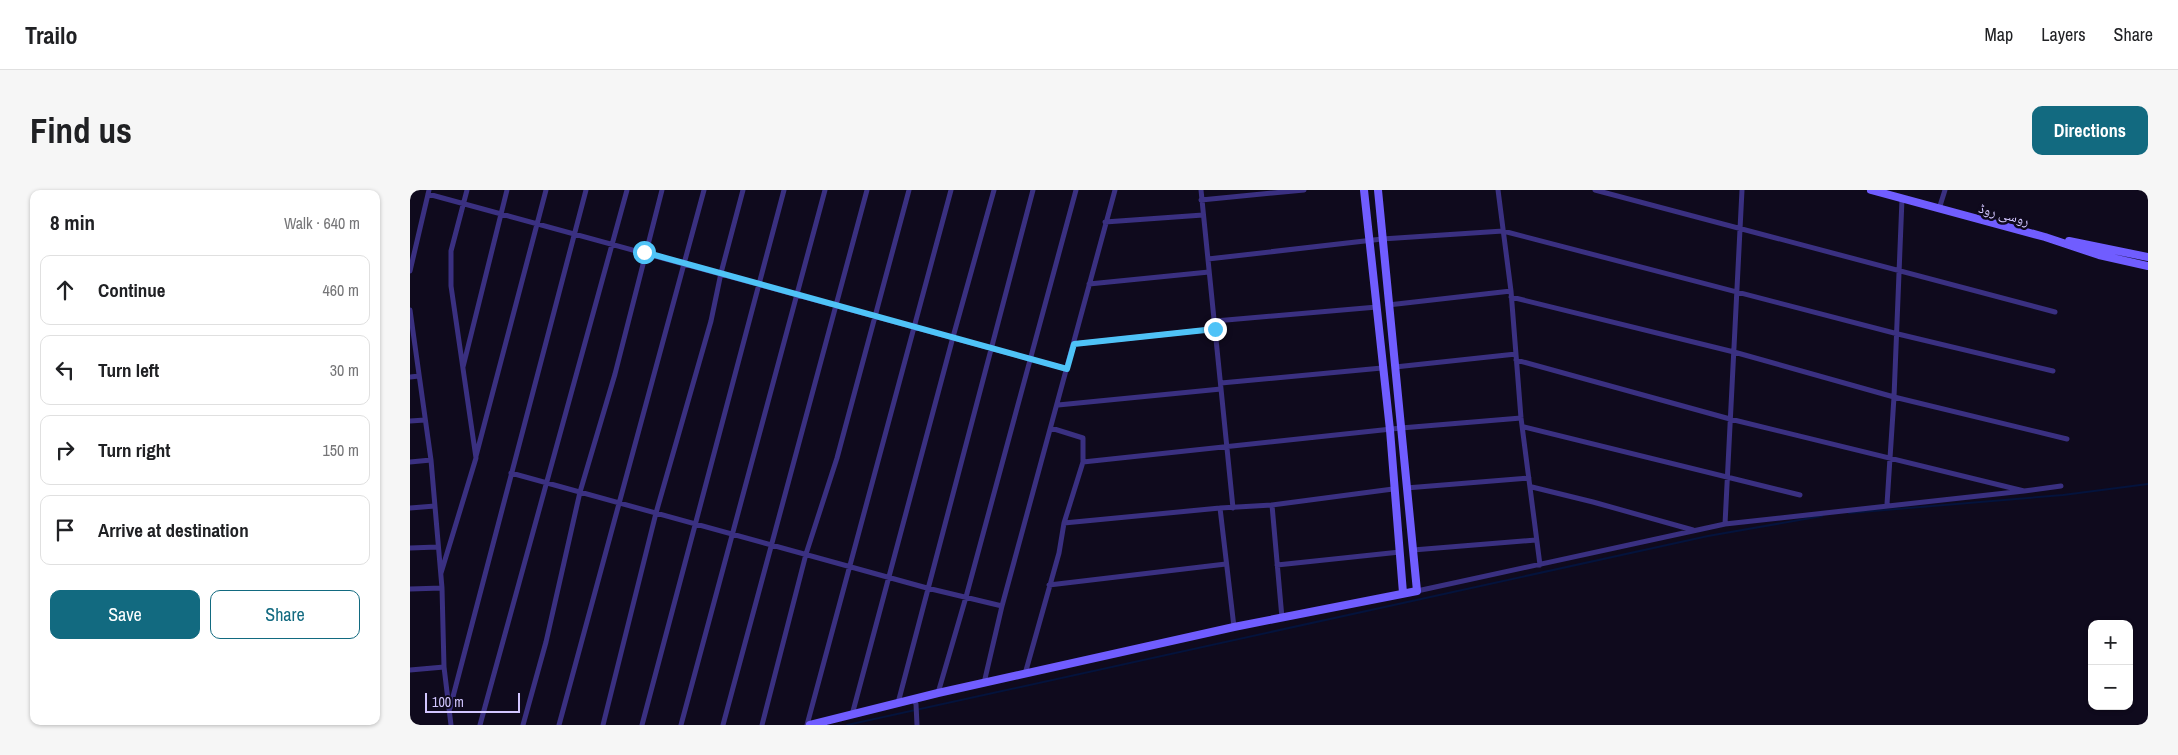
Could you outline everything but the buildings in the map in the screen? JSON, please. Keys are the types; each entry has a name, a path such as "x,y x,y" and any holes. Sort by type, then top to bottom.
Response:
{"street":[{"path":"466,190 451,251 451,286 476,458"},
{"path":"463,370 507,190"},
{"path":"440,576 476,458 546,190"},
{"path":"450,708 510,473 586,190"},
{"path":"480,725 627,190"},
{"path":"523,725 546,642 580,492 615,374 644,252 662,190"},
{"path":"559,725 704,190"},
{"path":"603,725 656,513 711,321 721,273 743,190"},
{"path":"642,725 697,524 784,190"},
{"path":"681,725 825,190"},
{"path":"724,725 867,190"},
{"path":"762,725 806,554 836,458 909,190"},
{"path":"951,190 913,326 808,725 898,703 914,702 938,693 1234,627 1417,591 1725,524 1887,504 2061,486"},
{"path":"852,715 994,190"},
{"path":"898,703 1033,190"},
{"path":"938,693 966,597 1076,190"},
{"path":"984,683 1002,606 1115,190"},
{"path":"1201,190 1233,508"},
{"path":"1201,200 1304,190"},
{"path":"1364,190 1390,430 1393,489 1403,593"},
{"path":"1378,190 1417,591"},
{"path":"1498,190 1511,294 1522,418 1529,478 1532,487 1540,565"},
{"path":"1594,190 2055,312"},
{"path":"1725,524 1742,190"},
{"name":"روسی روڈ","path":"1871,190 2045,237 2100,255 2148,266"},
{"path":"1939,209 1945,190"},
{"path":"410,271 429,192 574,234 797,293 1067,369"},
{"path":"1887,504 1898,334 1902,199"},
{"path":"1105,222 1204,215"},
{"path":"1208,258 1382,239 1503,231 1736,290 1898,334 2053,371"},
{"name":"روسی روڈ","path":"2045,237 2148,257"},
{"path":"1089,284 1209,272"},
{"path":"1388,305 1511,294 1734,352 1894,398 2067,439"},
{"path":"1215,321 1377,307"},
{"path":"410,310 411,334 431,460 442,588 444,667 451,725"},
{"path":"1074,344 1215,329"},
{"path":"1395,367 1516,357 1730,419 2024,491"},
{"path":"1221,382 1382,368"},
{"path":"410,377 418,376"},
{"path":"1058,405 1221,389"},
{"path":"1083,462 1402,428 1522,418"},
{"path":"410,421 425,420"},
{"path":"1524,427 1800,495"},
{"path":"1025,675 1059,553 1064,523 1083,462 1083,438 1051,428"},
{"path":"410,462 431,460"},
{"path":"510,473 927,588 1002,606"},
{"path":"1406,488 1529,478"},
{"path":"1532,487 1695,531"},
{"path":"1064,523 1272,505 1393,489"},
{"path":"1272,505 1282,618"},
{"path":"410,508 435,506"},
{"path":"1220,508 1234,627"},
{"path":"1413,550 1536,540"},
{"path":"410,548 437,546"},
{"path":"1277,565 1400,552"},
{"path":"1049,585 1226,564"},
{"path":"410,589 442,588"},
{"path":"410,670 444,667"},
{"path":"914,702 918,724"}],"waterway":[{"path":"1849,513 2063,495 2148,484"},
{"path":"847,725 1708,536 1822,516"}],"route":[{"path":"644,252 1067,369 1074,344 1215,329"}]}
